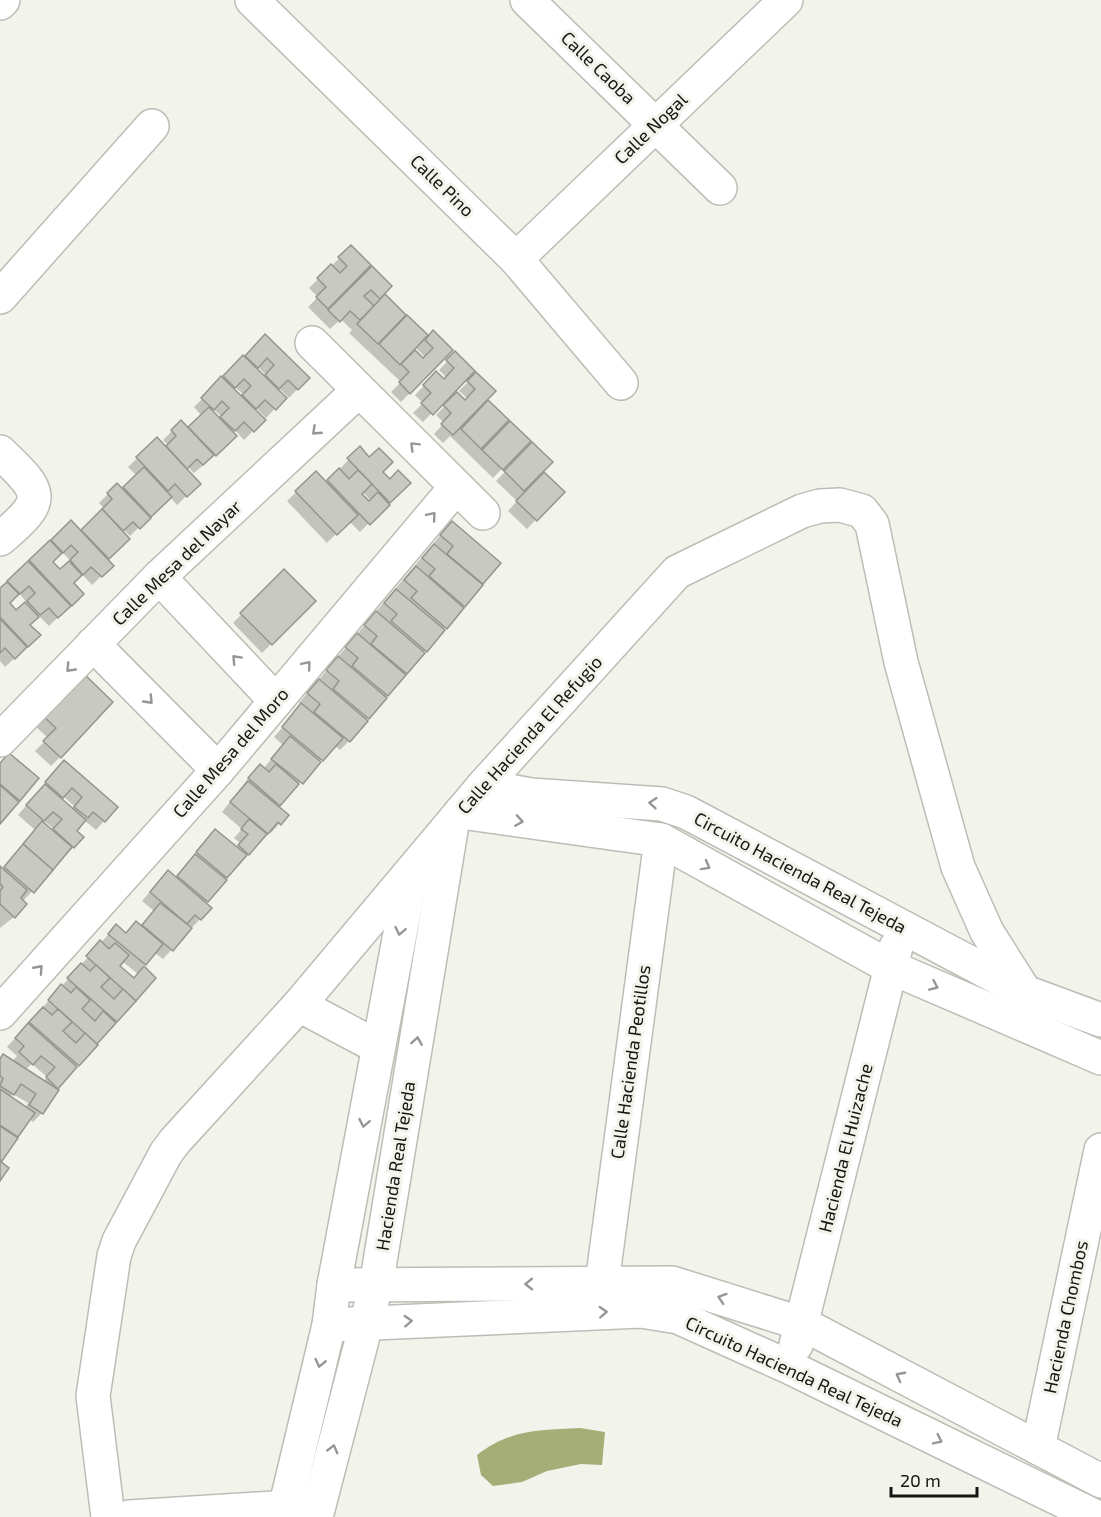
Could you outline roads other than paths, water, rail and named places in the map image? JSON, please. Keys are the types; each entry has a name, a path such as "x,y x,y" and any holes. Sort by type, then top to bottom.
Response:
{"street":[{"path":"0,3 3,0"},
{"name":"Calle Pino","path":"252,0 516,259 621,383"},
{"name":"Calle Caoba","path":"527,0 720,188"},
{"name":"Calle Nogal","path":"516,259 786,0"},
{"path":"0,297 152,126"},
{"path":"312,344 483,513"},
{"name":"Calle Mesa del Nayar","path":"0,740 159,577 358,391"},
{"path":"0,538 27,516 35,500 34,488 11,462"},
{"name":"Calle Mesa del Moro","path":"0,1013 218,770 456,488"},
{"name":"Calle Hacienda El Refugio","path":"108,1517 93,1396 119,1241 166,1153 299,1005 483,786 677,572 802,511 840,505 862,511 872,524 901,662 958,867 987,932 1025,993"},
{"path":"159,577 276,701"},
{"path":"93,644 218,770"},
{"name":"Circuito Hacienda Real Tejeda","path":"483,786 531,795 662,804 686,812 1025,993 1101,1020"},
{"name":"Circuito Hacienda Real Tejeda","path":"457,817 661,840 890,967 1101,1058"},
{"name":"Hacienda Real Tejeda","path":"301,1512 367,1323 376,1286 457,817"},
{"name":"Calle Hacienda Peotillos","path":"602,1283 661,840"},
{"name":"Hacienda Real Tejeda","path":"301,1512 334,1285 411,874"},
{"name":"Hacienda El Huizache","path":"789,1367 803,1324 901,928"},
{"path":"299,1005 378,1047"},
{"name":"Hacienda Chombos","path":"1038,1448 1101,1150"},
{"name":"Circuito Hacienda Real Tejeda","path":"334,1285 672,1283 803,1324 1101,1481"},
{"name":"Circuito Hacienda Real Tejeda","path":"329,1325 641,1311 678,1317 789,1367 1096,1517"},
{"path":"129,1517 301,1512"}]}
